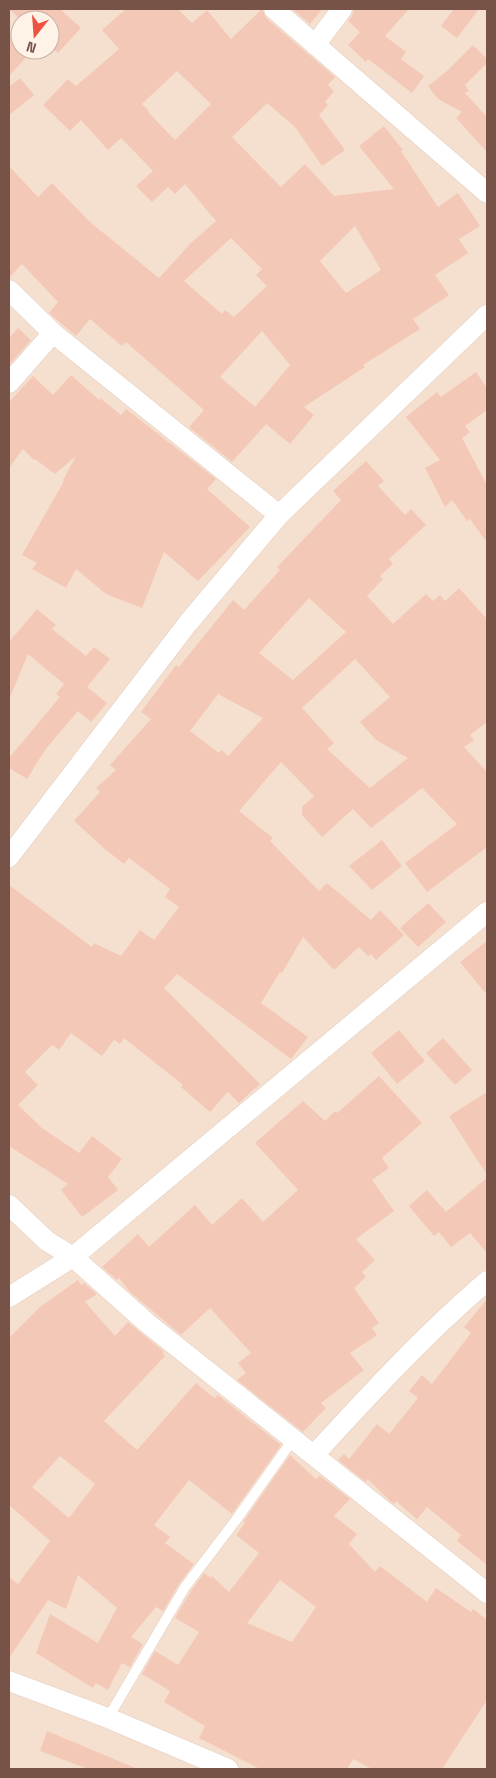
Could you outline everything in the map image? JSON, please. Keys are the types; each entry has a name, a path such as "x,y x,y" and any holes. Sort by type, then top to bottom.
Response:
{"street":[{"path":"274,9 487,193"},
{"path":"315,45 342,9"},
{"path":"9,290 53,333 279,515"},
{"path":"9,857 188,623 279,515 487,315"},
{"path":"9,382 53,333"},
{"path":"9,1297 73,1257 487,912"},
{"path":"9,1205 46,1241 73,1257 148,1323 487,1593"},
{"path":"314,1455 381,1382 458,1306 487,1281"},
{"path":"9,1681 108,1718 228,1769"}],"lane":[{"path":"108,1718 185,1587 236,1520 294,1438"}],"shaded area":[{"path":"9,9 487,9 487,1769 9,1769"}],"building":[{"path":"60,9 81,28 60,51 60,10 10,10"},
{"path":"126,9 178,9 192,23 207,10 231,39 262,9 266,18 335,77 328,85 334,91 325,102 328,105 319,115 345,150 322,166 295,127 267,103 232,137 281,187 305,164 334,196 394,189 359,146 384,126 403,150 401,151 438,207 458,193 480,226 459,239 468,253 435,275 449,295 413,319 420,329 363,365 365,367 304,407 314,415 290,444 266,424 232,462 189,427 204,410 126,342 122,346 90,319 76,336 49,313 58,302 22,264 9,278 9,166 38,197 52,183 90,222 159,278 190,244 216,221 185,184 175,194 168,187 152,202 136,186 153,171 121,138 108,150 81,120 70,131 43,105 68,79 76,86 119,49 102,30","holes":["177,71 211,104 175,140 142,104","355,226 381,270 346,293 320,261","231,238 262,269 256,275 267,286 234,317 225,310 222,314 184,281","262,331 290,365 255,407 220,377"]},
{"path":"292,9 322,9 310,24"},
{"path":"354,9 409,9 385,36 406,52 401,59 424,76 412,93 368,59 366,62 348,45 360,32 348,21"},
{"path":"454,9 479,9 457,38 441,26"},
{"path":"9,38 10,60 24,60 9,76"},
{"path":"473,45 487,59 487,63 465,85 469,91 465,93 487,117 487,152 456,118 462,112 438,99 428,86 447,71"},
{"path":"20,78 34,95 9,115 9,87"},
{"path":"18,328 31,340 9,365 9,338"},
{"path":"476,372 487,388 487,410 465,426 470,432 462,438 487,485 487,543 470,519 467,521 452,500 445,507 425,468 440,460 406,417 437,392 441,397"},
{"path":"71,375 99,400 100,398 121,415 126,409 216,479 207,489 250,527 198,581 164,552 142,608 106,594 76,569 66,588 32,569 37,563 22,555 76,456 55,474 34,460 23,449 9,468 9,402 33,376 53,395"},
{"path":"366,461 384,481 378,486 405,515 411,509 426,525 389,559 393,564 380,576 383,579 367,596 393,624 426,594 433,601 440,595 445,601 459,588 487,619 487,722 470,735 474,740 464,747 487,772 487,847 427,892 405,863 457,824 422,788 371,828 353,809 322,837 302,815 302,807 314,796 281,762 239,811 273,838 270,841 319,891 327,883 371,920 380,910 404,935 376,960 371,954 368,956 359,947 334,970 303,937 282,973 280,972 261,1003 308,1037 291,1059 177,974 164,988 260,1084 239,1103 228,1092 210,1112 181,1087 183,1085 124,1038 120,1044 114,1040 102,1056 71,1033 59,1050 52,1045 25,1072 38,1085 18,1105 42,1128 79,1153 92,1136 122,1159 108,1177 118,1190 82,1217 61,1190 68,1184 9,1146 9,885 92,947 94,943 121,956 140,930 154,940 179,907 165,897 170,889 129,858 124,864 74,821 100,792 96,788 116,770 110,765 151,719 141,712 176,665 179,667 233,600 244,610 280,570 277,567 341,500 333,491","holes":["309,598 346,632 293,680 259,653","355,659 390,697 360,722 376,740 408,758 370,788 327,749 334,743 302,708","218,694 263,718 228,756 222,750 219,753 190,731"]},
{"path":"37,609 56,625 52,629 86,656 94,647 110,659 87,687 107,703 91,722 78,711 45,750 27,779 9,768 9,758 60,697 56,694 64,684 28,654 9,700 9,642"},
{"path":"382,840 402,866 372,890 349,866"},
{"path":"428,903 446,922 418,947 400,928"},
{"path":"487,941 487,995 460,962"},
{"path":"399,1030 425,1061 397,1084 371,1053"},
{"path":"443,1038 472,1070 455,1085 426,1053"},
{"path":"379,1076 422,1123 382,1158 389,1168 372,1180 394,1211 356,1239 375,1260 362,1272 366,1277 354,1288 379,1323 372,1328 377,1335 350,1353 364,1370 321,1403 326,1408 303,1432 237,1380 246,1373 238,1363 251,1353 210,1308 181,1335 130,1292 119,1278 117,1280 102,1267 138,1234 149,1247 195,1205 212,1225 242,1198 263,1222 298,1190 255,1143 303,1101 325,1121 335,1111 337,1113"},
{"path":"487,1092 487,1175 449,1116"},
{"path":"487,1178 487,1253 470,1233 451,1247 439,1232 434,1236 409,1206 427,1190 446,1212"},
{"path":"78,1280 81,1285 84,1283 97,1294 85,1302 115,1336 128,1322 164,1352 162,1353 165,1356 104,1421 137,1450 196,1383 214,1398 218,1395 281,1445 232,1514 189,1480 154,1525 170,1537 165,1543 194,1564 179,1584 163,1611 156,1607 131,1637 143,1644 130,1667 122,1663 108,1690 96,1683 93,1688 36,1653 50,1614 98,1643 117,1608 78,1575 66,1609 48,1600 9,1658 9,1577 18,1584 50,1541 9,1505 9,1338 40,1307","holes":["60,1456 95,1484 69,1518 32,1487"]},
{"path":"487,1299 487,1565 457,1541 461,1535 427,1507 417,1519 396,1501 394,1504 390,1501 368,1479 366,1482 338,1460 344,1454 349,1459 377,1424 389,1434 418,1398 409,1391 422,1375 432,1384 471,1333 464,1327"},
{"path":"290,1455 316,1479 320,1476 350,1499 334,1516 357,1534 349,1544 375,1572 380,1566 427,1602 436,1588 471,1612 473,1609 487,1620 487,1700 442,1769 372,1769 353,1759 347,1769 260,1769 199,1738 205,1726 164,1702 170,1691 142,1674 155,1651 178,1665 199,1632 175,1618 204,1573 211,1578 212,1576 229,1592 259,1553 236,1535 245,1523 243,1522","holes":["280,1580 316,1607 292,1642 247,1623"]},
{"path":"47,1731 138,1769 88,1769 40,1751"}]}
